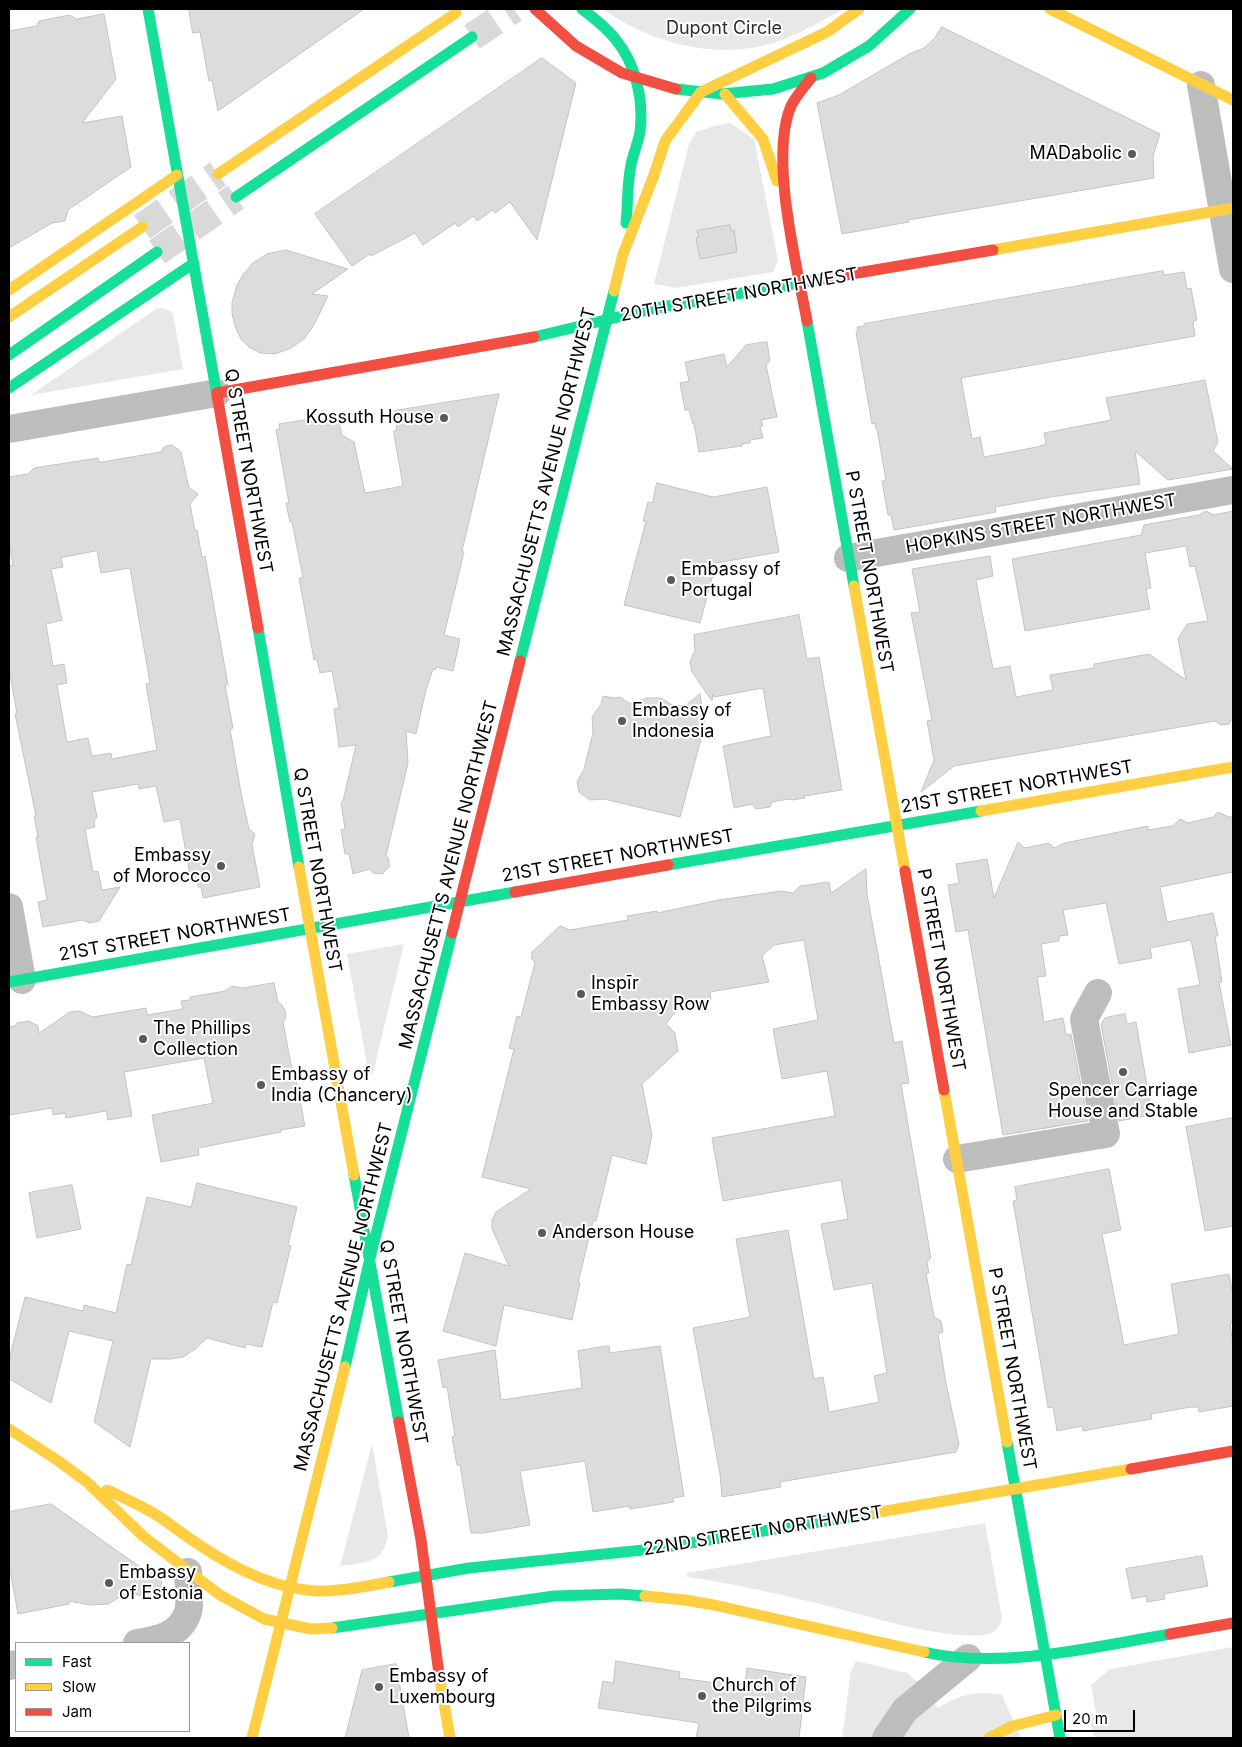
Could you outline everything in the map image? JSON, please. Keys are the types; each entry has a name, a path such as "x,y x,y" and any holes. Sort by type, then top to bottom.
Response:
{"main road":[{"name":"Q STREET NORTHWEST","path":"148,9 217,393 309,928 421,1540 430,1613 450,1738"},
{"path":"535,9 550,26 569,41 617,72 634,79 677,90 725,94 774,89 811,78 850,58 866,47 910,9"},
{"name":"MASSACHUSETTS AVENUE NORTHWEST","path":"582,9 599,22 620,45 634,79 641,112 640,133 631,166 623,254"},
{"path":"701,92 827,32 859,9"},
{"path":"1050,9 1233,100"},
{"path":"218,174 456,13"},
{"path":"236,197 472,37"},
{"name":"P STREET NORTHWEST","path":"811,78 792,106 784,132 787,209 1060,1738"},
{"name":"MASSACHUSETTS AVENUE NORTHWEST","path":"252,1738 333,1418 370,1258 623,254 654,175 665,141 701,92"},
{"name":"P STREET NORTHWEST","path":"725,94 763,138 787,209"},
{"path":"9,290 177,175"},
{"name":"20TH STREET NORTHWEST","path":"217,393 538,336 656,308 1228,209"},
{"path":"9,318 142,227"},
{"path":"9,355 158,252"},
{"path":"9,388 194,263"},
{"name":"21ST STREET NORTHWEST","path":"15,981 1233,767"},
{"path":"9,1429 87,1482 143,1536 220,1595 264,1619 311,1629 537,1598 610,1590 704,1603 939,1656 1003,1660 1046,1655 1233,1623"},
{"name":"22ND STREET NORTHWEST","path":"87,1482 158,1516 199,1545 240,1569 272,1583 290,1588 321,1592 510,1563 607,1558 1016,1490 1233,1451"},
{"path":"989,1738 1018,1724 1056,1715"}],"street":[{"path":"1201,85 1228,209 1233,269"},
{"name":"20TH STREET NORTHWEST","path":"9,429 217,393"},
{"name":"HOPKINS STREET NORTHWEST","path":"848,558 1233,490"},
{"path":"9,907 15,981"},
{"path":"957,1159 1106,1134 1084,1019 1098,993"},
{"path":"182,1624 188,1611 188,1572"},
{"path":"141,1642 167,1636 182,1624 198,1617 220,1595"},
{"path":"886,1738 905,1710 968,1658"}],"green space":[{"name":"Dupont Circle","path":"603,9 844,9 782,40 760,46 713,49 689,46 643,32 622,22"},
{"path":"730,123 754,139 778,260 773,272 677,288 654,284 689,144 696,132"},
{"path":"161,308 171,311 173,315 183,369 31,395 156,309"},
{"path":"404,944 373,1073 369,1075 347,954"},
{"path":"372,1444 388,1536 382,1552 377,1557 364,1563 340,1566"},
{"path":"985,1523 1002,1618 996,1630 986,1635 962,1635 929,1631 778,1594 687,1577 687,1573"},
{"path":"1233,1647 1233,1738 1094,1738 1089,1715 1096,1713 1091,1685 1110,1669"},
{"path":"856,1661 907,1673 919,1683 938,1708 968,1695 984,1693 1002,1695 1021,1738 842,1738 851,1671"}],"building":[{"path":"189,9 364,9 218,111 212,80 209,81 200,32 193,33"},
{"path":"104,14 116,79 82,123 122,116 131,167 68,210 65,221 52,223 9,248 9,31 37,26 39,21 70,15 76,19"},
{"path":"942,27 1160,134 1153,156 1154,178 908,220 909,222 842,234 817,103 839,95 909,54 924,48 934,39"},
{"path":"542,58 576,83 537,240 510,202 495,213 493,210 477,221 473,216 458,227 455,223 423,245 415,233 371,256 370,254 352,266 315,214"},
{"path":"730,225 731,231 734,230 737,252 700,259 696,238 699,237 697,231"},
{"path":"286,250 348,269 312,294 328,296 314,325 304,339 291,348 275,354 260,353 249,347 241,339 232,314 232,303 237,285 253,263 267,254"},
{"path":"1163,271 1164,275 1184,272 1187,289 1191,288 1197,320 1193,321 1195,336 961,378 972,439 980,437 984,457 1037,447 1046,444 1044,433 1111,420 1106,398 1205,380 1218,442 1213,451 1233,469 1168,480 1135,451 1140,484 995,507 996,512 894,530 891,515 888,515 882,481 886,480 877,429 875,423 872,424 856,332 858,331 857,327 864,326 864,324"},
{"path":"767,342 770,361 766,365 777,417 761,420 763,426 760,426 763,438 750,440 750,443 742,444 742,446 699,452 694,424 689,410 685,410 680,383 689,381 685,362 724,354 727,367 746,345"},
{"path":"499,394 444,635 460,639 453,671 436,667 435,670 433,669 416,734 406,731 408,763 386,856 389,859 389,867 382,874 373,873 370,869 353,874 349,854 345,854 341,830 345,829 341,802 343,801 356,745 339,747 334,709 339,708 332,671 320,673 317,659 314,660 299,578 303,578 292,522 290,522 286,503 289,503 276,430 280,429 279,424 317,418 317,422 338,418 342,435 354,442 365,493 403,486 394,434 394,431 397,430 394,411"},
{"path":"172,445 181,452 189,488 198,494 190,504 202,557 205,556 228,685 225,685 233,728 230,729 241,793 249,829 255,834 252,845 260,887 203,898 201,887 198,887 195,874 190,875 180,819 164,822 156,786 139,789 138,784 92,792 97,817 94,821 95,827 85,829 93,872 98,871 102,890 120,887 99,921 89,923 83,920 43,927 38,902 47,900 36,837 38,837 34,816 36,816 15,714 17,714 9,668 9,566 13,565 9,543 9,477 28,474 34,468 98,458 99,462 102,462 161,452 164,447","holes":["97,551 101,573 130,568 150,683 146,684 157,750 112,759 111,753 92,756 88,738 67,742 57,685 67,683 64,664 53,666 46,624 62,620 51,569 63,567 61,558"]},
{"path":"657,483 713,497 767,487 779,552 716,563 700,623 624,605 646,521 643,521 648,502 652,503"},
{"path":"1206,511 1214,515 1233,511 1233,717 1229,724 1221,725 1215,721 954,766 921,792 934,760 927,721 932,720 911,613 920,612 912,569 990,556 993,576 976,580 980,602 993,669 1010,666 1016,697 1053,690 1050,675 1094,668 1094,664 1149,654 1186,680 1178,639 1187,624 1208,621 1195,566 1190,567 1186,546 1145,553 1151,588 1146,589 1150,609 1025,631 1012,559 1141,535 1144,525 1199,515"},
{"path":"799,615 807,659 819,657 842,790 804,796 805,798 772,802 770,807 756,809 752,804 734,808 723,746 771,736 763,688 714,697 713,694 712,701 692,672 690,663 695,651 694,635"},
{"path":"700,694 705,724 680,817 604,799 590,800 579,792 577,782 584,769 593,733 592,717 601,704 603,696 620,697 630,704 647,698 661,698 674,706 686,705"},
{"path":"1218,812 1233,817 1233,872 1160,887 1167,922 1213,913 1218,936 1215,936 1222,982 1219,982 1231,1045 1189,1053 1178,989 1200,985 1191,940 1150,948 1152,958 1119,964 1106,903 1063,910 1068,935 1059,936 1059,941 1041,944 1046,976 1037,977 1044,1022 1063,1018 1066,1035 1071,1034 1088,1121 1003,1135 968,930 956,932 948,885 959,883 956,864 987,859 994,898 1018,842 1025,848 1049,843 1054,848 1065,843 1148,826 1148,830 1173,826 1180,819 1188,823 1213,817"},
{"path":"866,869 867,894 894,1043 902,1041 909,1083 901,1084 931,1258 927,1262 929,1273 926,1273 934,1317 941,1321 943,1332 938,1334 959,1444 956,1452 780,1482 781,1487 722,1497 720,1474 693,1328 750,1317 736,1239 788,1230 814,1379 823,1377 829,1412 879,1402 874,1376 887,1373 872,1283 834,1290 821,1224 848,1219 841,1180 723,1201 712,1138 835,1116 827,1071 782,1079 773,1029 818,1020 804,940 774,945 762,956 769,982 710,992 711,1000 680,1006 666,1024 675,1033 678,1051 642,1084 652,1135 646,1164 612,1155 596,1221 593,1221 578,1283 580,1283 572,1320 504,1305 496,1346 443,1331 465,1253 509,1266 492,1229 492,1220 496,1212 531,1189 482,1177 514,1049 509,1048 517,1016 521,1017 535,962 531,958 533,956 531,953 560,926 570,930 628,920 627,916 657,911 657,913 719,900 781,891 793,893 800,886 829,882 831,893"},
{"path":"274,983 278,1002 285,1010 286,1017 283,1022 305,1126 198,1148 199,1155 161,1162 152,1115 213,1103 204,1058 124,1072 132,1116 108,1120 106,1111 66,1118 65,1113 53,1115 52,1108 9,1115 9,1027 15,1026 17,1023 29,1021 38,1026 39,1033 70,1012 79,1011 93,1017 146,1008 147,1015 183,1009 181,1001 190,1000 190,997 225,991 233,986 242,988"},
{"name":"Spencer Carriage House and Stable","path":"1125,1014 1127,1024 1136,1022 1152,1115 1119,1121 1101,1024 1105,1018"},
{"path":"1233,1118 1233,1226 1205,1231 1186,1127"},
{"path":"1109,1169 1121,1230 1102,1234 1124,1345 1179,1334 1171,1284 1229,1274 1233,1295 1233,1323 1230,1324 1233,1344 1233,1406 1199,1412 1198,1407 1191,1407 1151,1414 1152,1419 1083,1431 1082,1426 1057,1431 1053,1407 1048,1408 1013,1201 1017,1200 1015,1187"},
{"path":"197,1183 297,1207 288,1245 291,1246 277,1303 273,1302 262,1347 246,1344 245,1348 207,1338 183,1357 151,1359 130,1447 94,1422 113,1341 69,1331 51,1403 9,1379 11,1352 25,1297 83,1311 84,1305 116,1313 127,1264 131,1265 147,1197 191,1207"},
{"path":"72,1185 81,1229 37,1238 29,1193"},
{"path":"609,1346 610,1353 660,1346 684,1496 673,1498 674,1502 630,1509 629,1506 593,1512 585,1461 520,1471 530,1525 484,1533 471,1533 460,1465 457,1465 452,1437 455,1436 447,1387 443,1388 438,1360 495,1350 501,1400 582,1388 578,1351"},
{"path":"51,1504 143,1569 150,1569 157,1573 162,1582 159,1593 154,1597 148,1598 135,1594 120,1597 108,1604 90,1605 69,1601 69,1604 18,1614 9,1564 9,1512"},
{"path":"1202,1556 1208,1586 1164,1594 1165,1599 1147,1602 1146,1596 1132,1599 1126,1569"},
{"name":"Church of the Pilgrims","path":"616,1661 680,1672 679,1678 716,1683 720,1679 745,1683 747,1668 806,1677 799,1738 696,1738 699,1723 598,1708 603,1681 613,1683"},
{"name":"Embassy of Luxembourg","path":"396,1664 409,1738 345,1738 362,1670"}],"tunnel":[{"path":"472,37 514,9"},
{"path":"142,227 218,174"},
{"path":"157,252 236,197"}],"traffic: fast":[{"path":"148,9 217,395"},
{"path":"582,9 604,27 616,40 629,60 637,83 641,120 640,132 630,172 626,223"},
{"path":"676,89 722,94 773,89 823,73 869,46 910,9"},
{"path":"236,197 472,37"},
{"path":"9,355 157,252"},
{"path":"9,388 194,263"},
{"path":"534,337 656,308 822,279"},
{"path":"520,661 614,291"},
{"path":"807,321 854,586"},
{"path":"258,628 299,867"},
{"path":"668,865 981,811"},
{"path":"9,982 515,892"},
{"path":"345,1367 370,1258 452,933"},
{"path":"354,1175 399,1422"},
{"path":"1007,1442 1060,1738"},
{"path":"389,1582 469,1568 653,1549 874,1513"},
{"path":"332,1628 554,1596 620,1594 645,1596"},
{"path":"924,1652 984,1659 1015,1658 1047,1655 1170,1634"}],"traffic: slow":[{"path":"614,291 623,254 654,175 665,141 701,92 827,32 859,9"},
{"path":"1050,9 1233,100"},
{"path":"218,174 456,13"},
{"path":"725,94 763,139 777,181"},
{"path":"9,290 177,175"},
{"path":"993,250 1233,208"},
{"path":"9,317 142,227"},
{"path":"854,586 905,871"},
{"path":"981,811 1233,767"},
{"path":"299,867 354,1175"},
{"path":"944,1090 1007,1442"},
{"path":"252,1738 345,1367"},
{"path":"9,1429 87,1482 143,1536 220,1595 264,1619 311,1629 332,1628"},
{"path":"874,1513 1131,1469"},
{"path":"107,1490 158,1516 223,1560 253,1575 284,1586 317,1591 335,1591 389,1582"},
{"path":"645,1596 714,1605 924,1652"},
{"path":"439,1674 450,1738"},
{"path":"989,1738 1013,1726 1056,1715"}],"traffic: jam":[{"path":"535,9 576,46 622,73 676,89"},
{"path":"807,321 787,212 783,153 785,128 791,106 811,78"},
{"path":"822,279 993,250"},
{"path":"217,393 534,337"},
{"path":"217,395 258,628"},
{"path":"452,933 520,661"},
{"path":"515,892 668,865"},
{"path":"905,871 944,1090"},
{"path":"399,1422 421,1540 439,1674"},
{"path":"1131,1469 1233,1451"},
{"path":"1170,1634 1233,1623"}],"place":[{"name":"MADabolic","path":"1132,154"},
{"name":"Kossuth House","path":"444,418"},
{"name":"Embassy of Portugal","path":"671,580"},
{"name":"Embassy of Indonesia","path":"622,721"},
{"name":"Embassy of Morocco","path":"221,866"},
{"name":"Inspīr Embassy Row","path":"581,994"},
{"name":"The Phillips Collection","path":"143,1039"},
{"name":"Spencer Carriage House and Stable","path":"1123,1072"},
{"name":"Embassy of India (Chancery)","path":"261,1085"},
{"name":"Anderson House","path":"542,1233"},
{"name":"Embassy of Estonia","path":"109,1583"},
{"name":"Embassy of Luxembourg","path":"379,1687"},
{"name":"Church of the Pilgrims","path":"702,1696"}]}
